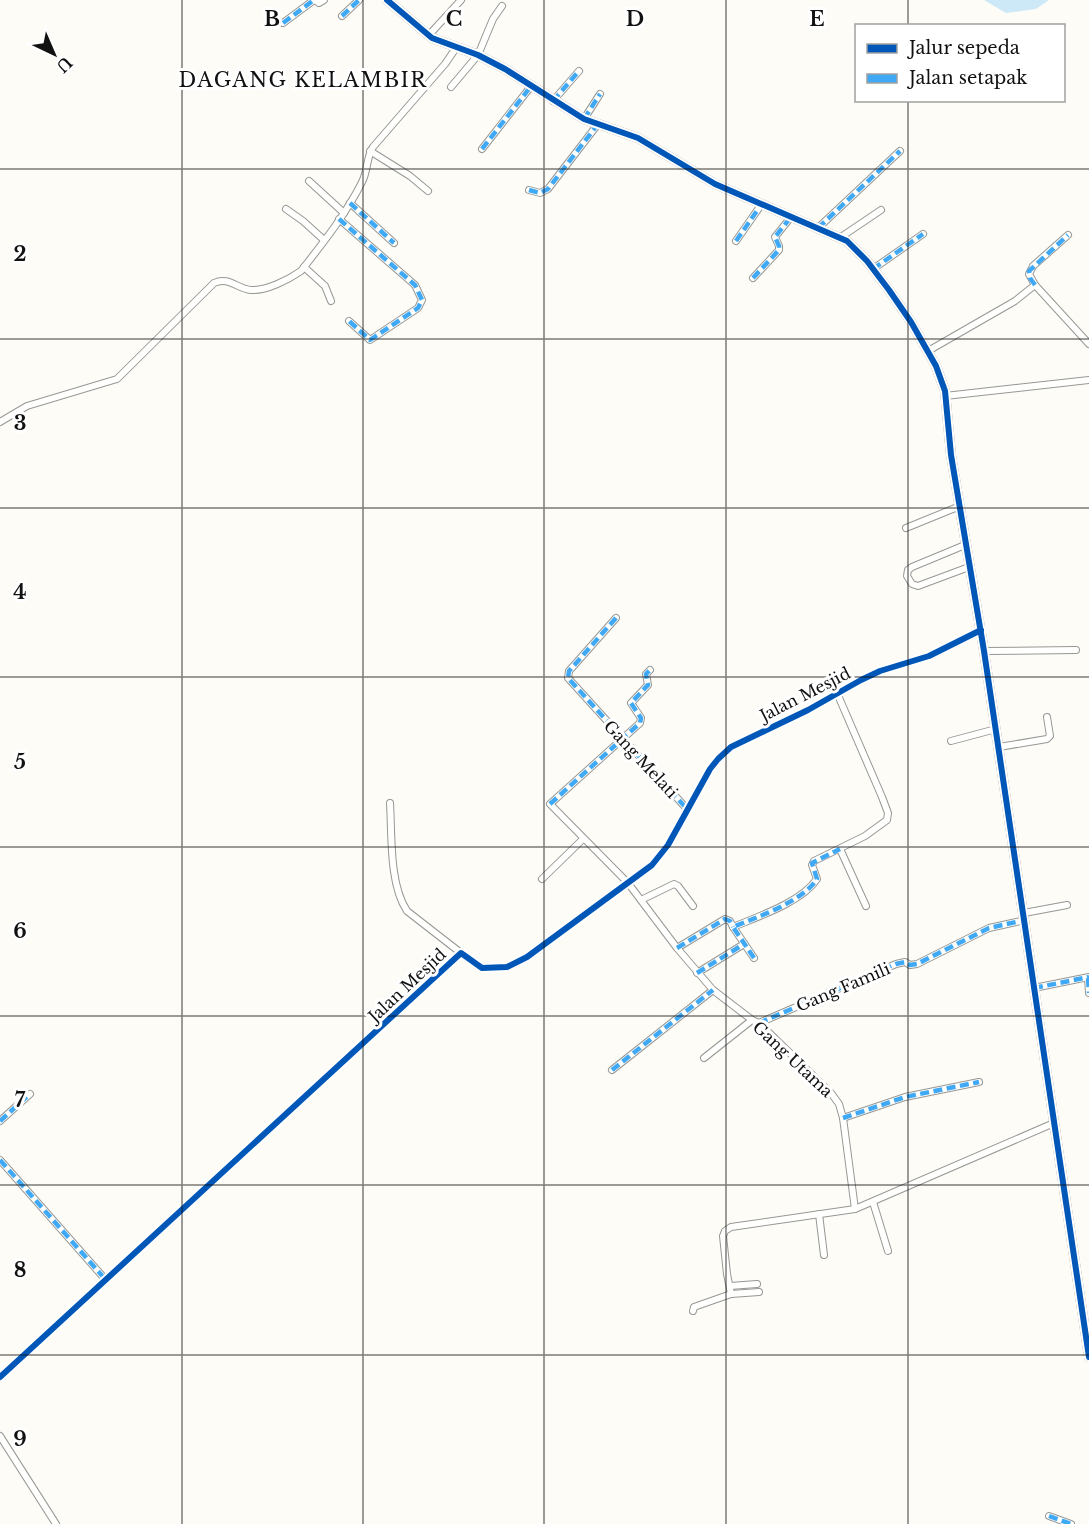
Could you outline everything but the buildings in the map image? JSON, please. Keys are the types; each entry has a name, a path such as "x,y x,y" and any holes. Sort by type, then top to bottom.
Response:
{"street":[{"path":"284,23 315,0 319,3 324,0"},
{"path":"342,16 359,0"},
{"path":"387,0 438,41 478,55 532,85 553,101 584,119 638,138 715,184 841,237 856,249 873,269 911,322 940,374 1025,916 1054,1123 1085,1295 1089,1357"},
{"path":"429,35 461,0"},
{"path":"451,87 478,55 502,6"},
{"path":"0,422 27,406 117,379 214,283 226,280 248,290 258,290 293,277 304,267 344,213 364,180 370,151 449,61 456,48"},
{"path":"553,101 579,71"},
{"path":"482,149 532,85"},
{"path":"584,119 600,94"},
{"path":"530,190 540,193 548,189 598,124"},
{"path":"370,151 410,176 428,191"},
{"path":"818,228 900,151"},
{"path":"309,181 344,213"},
{"path":"350,203 394,243"},
{"path":"736,242 761,205"},
{"path":"286,208 324,240"},
{"path":"841,237 881,210"},
{"path":"753,278 778,250 776,237 790,217"},
{"path":"339,219 415,285 422,300 418,308 370,340 349,321"},
{"path":"873,269 923,234"},
{"path":"1068,235 1029,271 1029,274 1035,285 1089,344"},
{"path":"304,267 325,286 332,300"},
{"path":"928,351 1015,301 1035,285"},
{"path":"945,396 1089,380"},
{"path":"906,528 960,506"},
{"path":"965,545 912,567 908,570 907,576 910,582 918,586 969,567"},
{"name":"Gang Melati","path":"616,618 568,674 570,682 687,809"},
{"name":"Jalan Mesjid","path":"0,1377 461,953 482,968 507,967 527,957 652,865 663,853 710,769 724,753 741,742 793,718 880,671 929,656 981,630"},
{"path":"984,651 1076,650"},
{"path":"623,739 641,721 631,703 648,685 646,674 650,670"},
{"path":"733,927 777,907 810,888 817,879 812,863 875,830 887,820 888,816 882,797 837,693"},
{"path":"999,747 1047,739 1050,734 1047,717"},
{"path":"951,741 996,729"},
{"name":"Gang Utama","path":"623,739 550,804 628,883 677,948 713,990 759,1023 831,1094 841,1108 855,1209"},
{"path":"390,803 392,849 398,895 407,911 461,953"},
{"path":"542,879 583,839"},
{"path":"840,849 866,906"},
{"path":"641,900 674,884 693,906"},
{"name":"Gang Famili","path":"759,1023 896,964 905,962 910,965 918,964 989,928 1067,905"},
{"path":"677,948 724,919 730,921 754,958"},
{"path":"697,973 744,944"},
{"path":"1034,988 1088,978 1089,993"},
{"path":"612,1070 713,990"},
{"path":"704,1058 752,1020"},
{"path":"843,1118 913,1095 979,1082"},
{"path":"0,1122 30,1094"},
{"path":"731,1294 723,1236 728,1229 734,1226 855,1209 1054,1123"},
{"path":"0,1160 105,1280"},
{"path":"873,1202 888,1251"},
{"path":"819,1214 824,1255"},
{"path":"729,1286 757,1284"},
{"path":"693,1311 694,1307 731,1294 759,1292"},
{"path":"0,1436 56,1524"},
{"path":"1049,1516 1071,1524"}],"water":[{"path":"984,0 1049,0 1036,9 1006,13"}],"marked path":[{"path":"283,23 314,0"},
{"path":"342,16 359,0"},
{"path":"553,101 579,71"},
{"path":"482,149 532,85"},
{"path":"584,119 600,94"},
{"path":"529,190 540,193 548,189 598,124"},
{"path":"818,228 900,151"},
{"path":"350,203 394,243"},
{"path":"736,241 761,205"},
{"path":"753,278 779,250 775,237 791,217"},
{"path":"339,219 415,285 422,300 418,308 370,340 349,321"},
{"path":"873,269 923,234"},
{"path":"1035,285 1030,278 1029,271 1068,235"},
{"path":"616,618 569,671 568,678 687,809"},
{"path":"550,804 640,723 641,718 631,703 648,685 646,674 650,670"},
{"path":"754,958 733,927 778,908 801,895 817,879 812,863 840,849"},
{"path":"677,948 725,919 730,921 733,927"},
{"path":"759,1023 896,964 905,962 910,965 917,964 989,928 1025,920"},
{"path":"697,973 744,944"},
{"path":"1034,988 1089,977"},
{"path":"1088,978 1089,993"},
{"path":"612,1070 713,990"},
{"path":"843,1118 905,1097 979,1082"},
{"path":"0,1121 30,1094"},
{"path":"0,1160 105,1279"},
{"path":"1049,1516 1071,1524"}],"cycle path":[{"path":"387,0 432,38 478,55 505,69 584,119 638,138 715,184 847,241 867,261 889,290 911,322 936,366 945,391 951,455 984,651 1089,1357"},
{"path":"0,1377 461,953 482,968 507,967 527,957 652,865 668,845 710,769 731,747 808,710 880,671 929,656 981,630"}],"district":[{"name":"DAGANG KELAMBIR","path":"303,80"}]}
